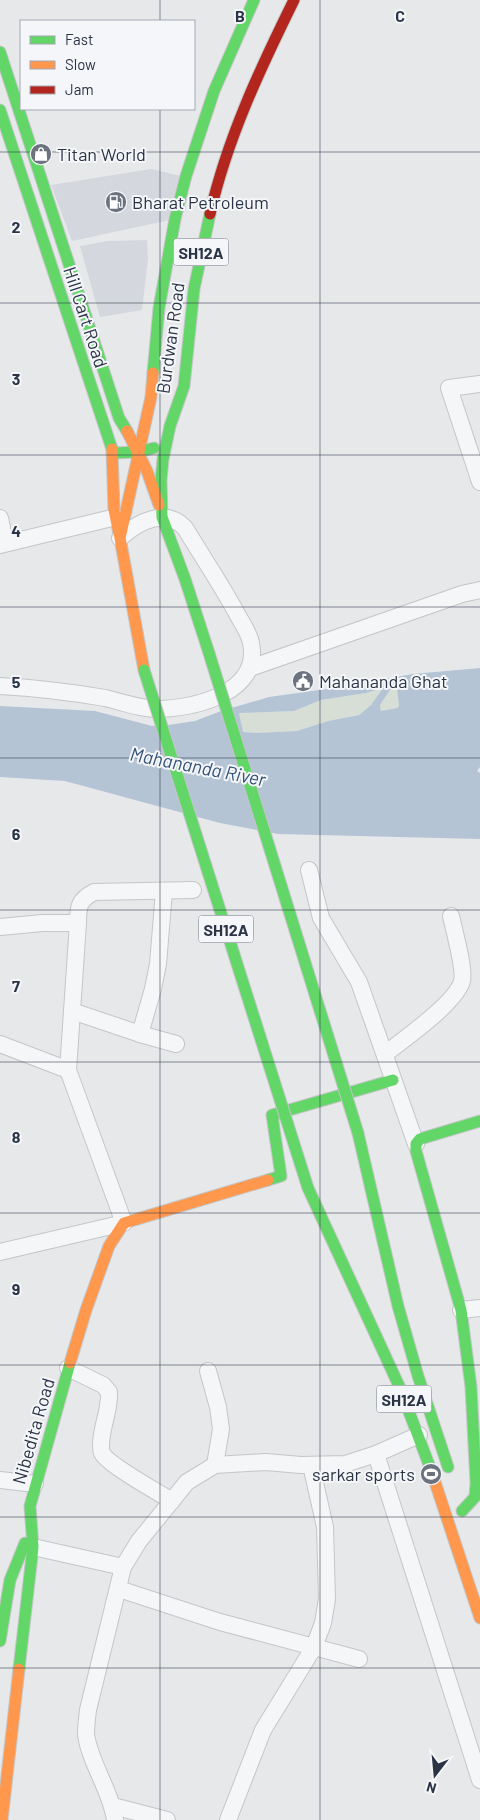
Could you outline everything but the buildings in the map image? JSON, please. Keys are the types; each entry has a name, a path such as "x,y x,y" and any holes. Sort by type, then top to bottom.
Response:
{"main road":[{"name":"Burdwan Road","path":"138,452 151,397 154,352 166,263 186,176 214,91 254,0"},
{"name":"Burdwan Road","path":"162,517 161,480 166,442 184,386 194,289 215,193 228,150 251,91 280,25 294,0"},
{"name":"Hill Cart Road","path":"0,52 119,418 138,452 148,475 209,653 358,1133 400,1314 450,1474"},
{"name":"Hill Cart Road","path":"0,110 113,453 116,517 144,670 308,1188 324,1227 382,1348 419,1435"},
{"path":"113,453 138,452 166,442"},
{"name":"Hill Cart Road","path":"120,538 138,452"},
{"path":"124,1223 280,1176 272,1115 393,1080"},
{"path":"461,1511 475,1497 476,1483 471,1387 461,1310 416,1151 416,1144 420,1139 480,1121"},
{"name":"Nibedita Road","path":"2,1820 8,1710 33,1547 30,1506 86,1310 109,1246 124,1223"},
{"name":"SH12A","path":"419,1435 480,1618"},
{"path":"0,1641 8,1599 5,1579 31,1530"}],"street":[{"path":"480,384 449,388 480,482"},
{"path":"0,518 3,544 116,517"},
{"path":"0,686 45,688 111,699 160,710 198,703 228,691 245,678 250,668 252,657 251,640 227,595 185,528 178,522 162,517 142,522 131,528 120,538"},
{"path":"250,668 462,594 480,590"},
{"path":"309,870 321,918 359,982 416,1144"},
{"path":"0,1252 124,1223 68,1070 78,908 84,897 94,892 193,890"},
{"path":"140,1034 158,964 164,891"},
{"path":"385,1054 447,1003 458,990 463,980 452,916"},
{"path":"0,927 42,923 78,923"},
{"path":"72,1011 176,1044"},
{"path":"0,1044 68,1070"},
{"path":"461,1310 480,1308"},
{"path":"68,1368 103,1385 109,1392 109,1408 101,1444 102,1452 113,1464 172,1501"},
{"path":"208,1371 218,1407 221,1429 215,1465"},
{"path":"471,1387 480,1412"},
{"path":"167,1820 114,1813 88,1742 86,1726 88,1710 123,1567 139,1541 187,1482 215,1465 266,1462 312,1465 345,1464 376,1454 419,1435"},
{"path":"376,1454 480,1780"},
{"path":"228,1820 263,1730 320,1634 327,1599 327,1563 325,1527 312,1465"},
{"path":"0,1480 35,1484"},
{"path":"33,1547 123,1567"},
{"path":"5,1579 28,1586"},
{"path":"119,1589 220,1622 359,1659"}],"shaded area":[{"name":"Bharat Petroleum","path":"151,169 181,176 170,220 72,241 51,185"},
{"path":"147,240 148,259 142,310 100,317 80,246 108,241"},
{"path":"384,687 371,705 359,715 328,721 297,731 243,732 239,713 294,711 321,700 366,693"},
{"path":"397,689 399,706 381,711 380,705 390,690"}],"water":[{"name":"Mahananda River","path":"480,668 480,767 477,771 480,773 480,839 278,834 220,823 65,781 0,777 0,706 95,711 152,726 168,725 195,721 269,697 413,674","holes":["383,688 371,705 359,715 328,721 297,731 243,732 239,713 294,711 321,700 366,693","397,689 399,706 381,711 380,705 390,690"]}],"traffic: fast":[{"path":"153,373 159,308 175,219 186,176 214,91 254,0"},
{"path":"0,52 119,418 127,431"},
{"path":"0,110 112,449"},
{"path":"209,653 162,517 161,480 170,426 184,386 194,289 210,214"},
{"path":"113,453 138,452 154,448"},
{"path":"209,653 358,1133"},
{"path":"144,670 308,1188"},
{"path":"268,1180 281,1176 272,1115 393,1080"},
{"path":"462,1511 475,1497 476,1483 471,1387 461,1310 416,1151 416,1144 420,1139 480,1121"},
{"path":"358,1133 398,1306 418,1376 448,1467"},
{"path":"308,1188 400,1388 431,1470"},
{"path":"19,1669 33,1547 30,1506 70,1363"},
{"path":"0,1641 10,1580 25,1543"}],"traffic: slow":[{"path":"144,670 120,538 151,397 153,373"},
{"path":"127,431 147,471 159,505"},
{"path":"112,449 114,510 119,534"},
{"path":"70,1363 86,1310 109,1246 124,1223 268,1180"},
{"path":"431,1470 480,1618"},
{"path":"2,1820 19,1669"}],"traffic: jam":[{"path":"210,214 235,132 257,78 294,0"}],"place":[{"name":"Titan World","path":"41,154"},
{"name":"Bharat Petroleum","path":"116,202"},
{"name":"Mahananda Ghat","path":"303,681"},
{"name":"sarkar sports","path":"431,1474"}]}
